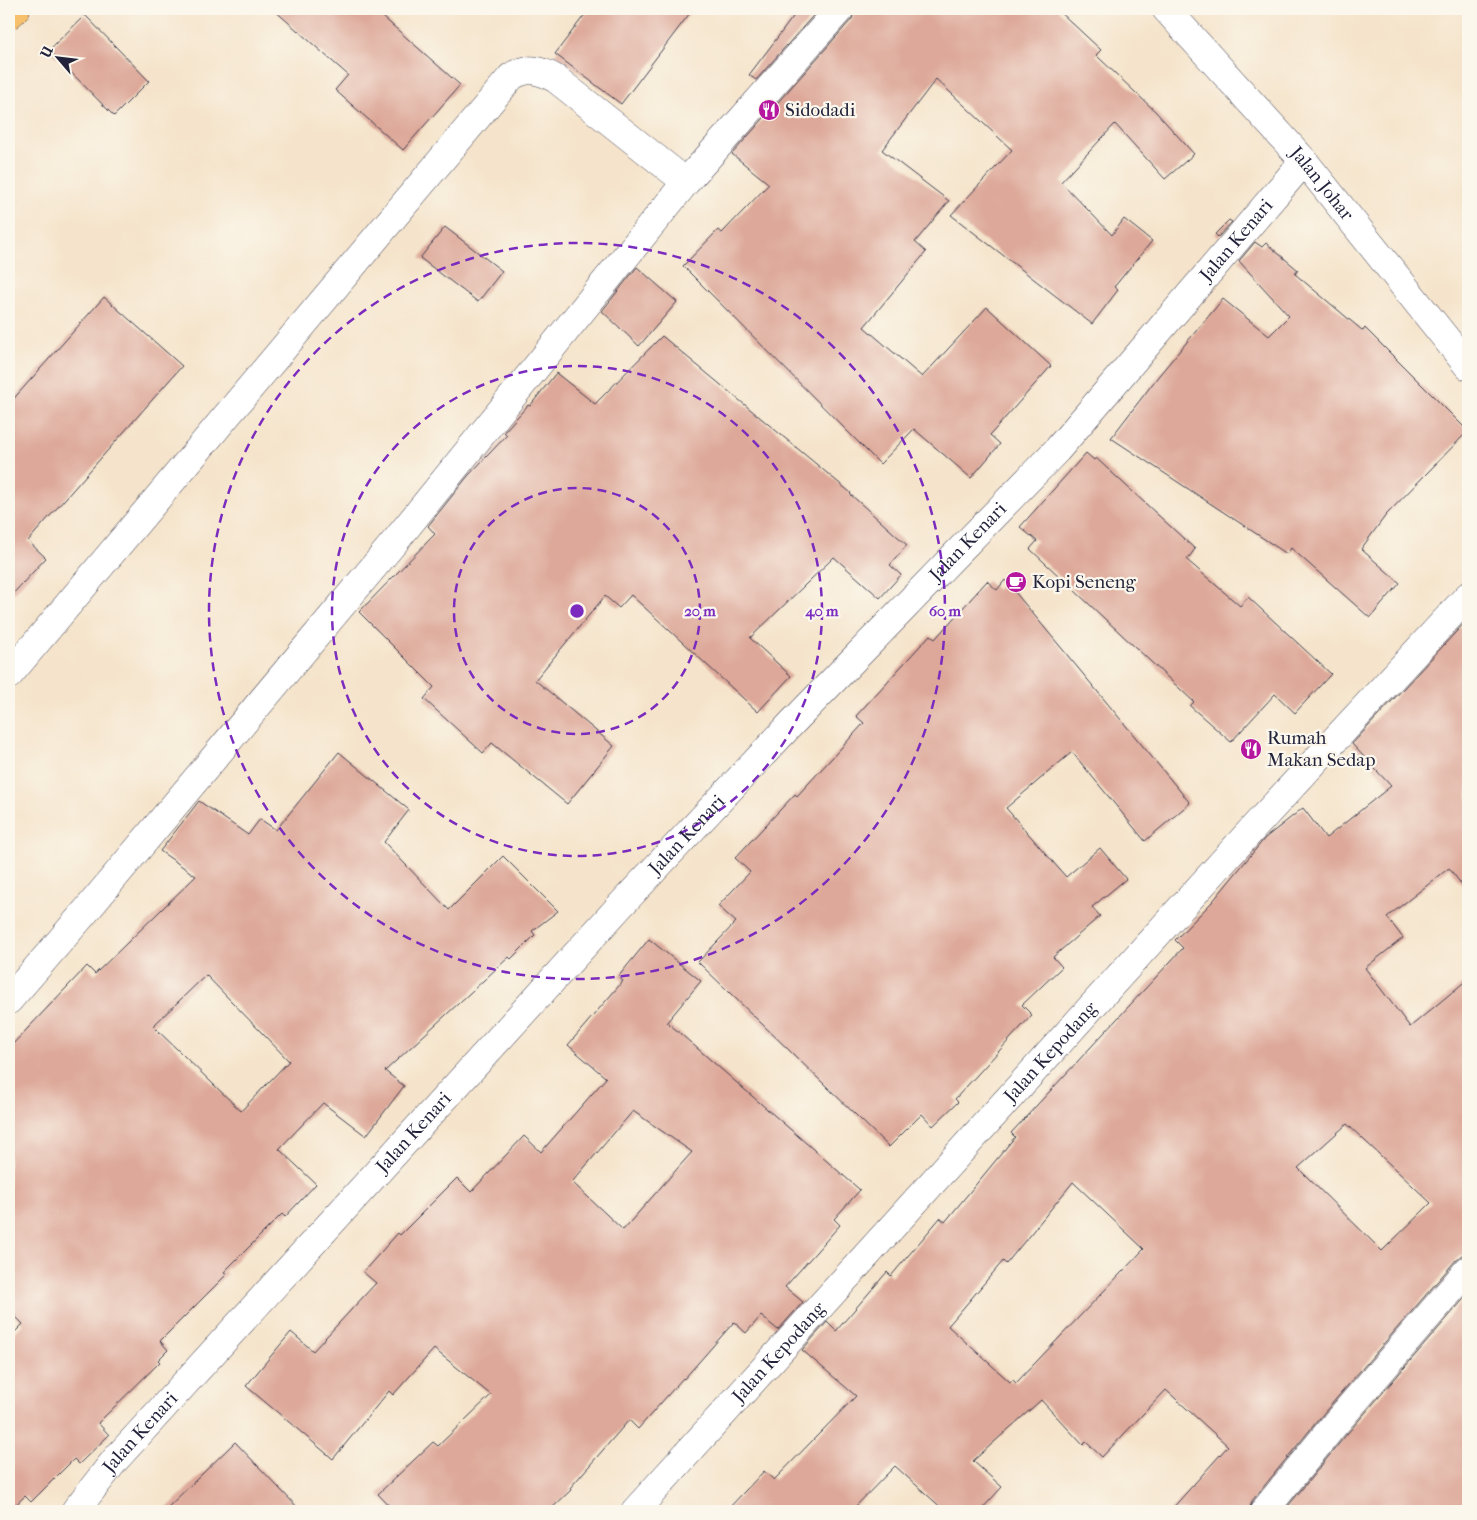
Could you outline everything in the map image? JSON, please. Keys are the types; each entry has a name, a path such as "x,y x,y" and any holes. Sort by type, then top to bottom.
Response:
{"main road":[{"path":"9,16 16,9"}],"street":[{"path":"9,1000 86,911 397,539 686,182 840,9"},
{"name":"Jalan Johar","path":"1166,9 1304,161 1468,366"},
{"path":"9,675 505,84 519,72 544,71 686,182"},
{"name":"Jalan Kenari","path":"75,1511 115,1460 620,906 792,723 1057,450 1304,161"},
{"name":"Jalan Kepodang","path":"635,1511 1257,824 1468,596"},
{"path":"1264,1511 1335,1424 1468,1270"}],"building":[{"path":"273,9 374,9 460,85 403,150 335,90 348,75"},
{"path":"589,9 693,9 621,104 555,54"},
{"path":"799,9 819,9 756,80 749,75"},
{"path":"855,9 1057,9 1101,50 1096,55 1156,112 1194,154 1165,179 1115,124 1061,182 1112,235 1124,219 1152,241 1114,287 1118,290 1092,324 951,215 1012,150 936,79 882,150 949,201 915,242 926,252 864,327 922,377 987,307 1051,366 990,435 1000,444 971,478 914,429 880,464 683,266 718,230 722,233 769,184 732,154 852,19"},
{"path":"85,15 149,81 114,116 49,50"},
{"path":"1229,220 1232,222 1218,237 1215,234"},
{"path":"445,227 502,271 478,302 420,258"},
{"path":"1255,242 1262,247 1266,243 1298,270 1295,274 1363,331 1365,328 1468,431 1386,515 1361,549 1400,583 1370,618 1291,548 1287,554 1111,438 1160,374 1223,299 1269,336 1289,316 1239,261"},
{"path":"637,267 677,302 639,346 602,311"},
{"path":"104,297 182,366 28,541 46,558 9,598 9,404"},
{"path":"662,336 851,493 907,545 890,565 901,575 880,598 834,557 750,638 791,676 758,712 631,595 619,608 605,596 535,680 614,746 567,804 492,743 483,753 424,699 434,687 359,612 435,534 428,526 468,476 507,435 504,432 528,405 530,406 556,373 595,404"},
{"path":"1086,453 1094,460 1096,458 1195,549 1187,560 1240,606 1248,597 1331,674 1295,713 1275,694 1231,742 1190,706 1194,702 1030,549 1037,541 1020,527"},
{"path":"1005,580 1190,803 1145,841 1072,752 1006,808 1066,877 1100,848 1126,879 1092,907 1100,916 1053,957 1062,967 1022,1005 1032,1015 955,1099 958,1102 933,1126 922,1114 889,1147 698,962 736,922 718,906 750,872 735,858 795,794 797,796 864,723 856,716 930,635 935,639 987,581 997,590"},
{"path":"1468,619 1468,893 1449,868 1387,917 1403,938 1365,968 1410,1027 1468,979 1468,1255 1462,1255 1456,1260 1323,1414 1252,1501 1249,1511 1170,1511 1228,1446 1166,1390 1102,1457 1086,1442 1083,1445 1041,1400 973,1461 1002,1487 980,1511 945,1511 895,1466 851,1511 726,1511 764,1471 774,1480 856,1396 802,1350 827,1322 836,1331 887,1272 891,1276 940,1218 945,1222 1015,1137 1011,1133 1183,948 1175,940 1212,902 1265,838 1303,808 1326,838 1391,786 1352,744","holes":["1347,1124 1431,1203 1382,1251 1298,1168","1073,1182 1144,1249 1016,1383 1013,1380 1010,1382 948,1326 1003,1261 1006,1264"]},
{"path":"339,752 409,810 384,842 449,910 503,856 558,911 532,931 535,935 511,959 509,957 385,1071 404,1086 366,1136 323,1103 279,1149 316,1184 285,1217 282,1214 224,1272 227,1274 160,1341 168,1350 158,1360 160,1362 98,1423 109,1435 79,1464 74,1459 31,1502 25,1496 9,1511 9,1338 23,1324 9,1310 9,1048 87,966 95,974 196,876 160,851 199,801 248,835 260,819 276,830","holes":["206,975 289,1061 241,1111 153,1026"]},
{"path":"649,939 701,981 667,1022 860,1190 834,1219 840,1225 785,1287 803,1302 778,1330 761,1316 746,1333 734,1322 638,1429 629,1420 570,1488 571,1490 549,1511 394,1511 378,1494 433,1442 438,1446 491,1395 434,1349 393,1395 389,1391 333,1459 246,1386 291,1332 313,1351 376,1283 363,1272 398,1233 400,1235 457,1178 471,1192 524,1136 541,1152 606,1078 568,1045 623,981 618,977","holes":["633,1111 692,1152 623,1230 572,1182"]},
{"path":"1468,1294 1468,1511 1284,1511 1347,1434"},
{"path":"235,1442 301,1511 164,1511"}],"place":[{"name":"Sidodadi","path":"769,110"},
{"name":"Kopi Seneng","path":"1016,582"},
{"name":"Rumah Makan Sedap","path":"1251,749"}]}
